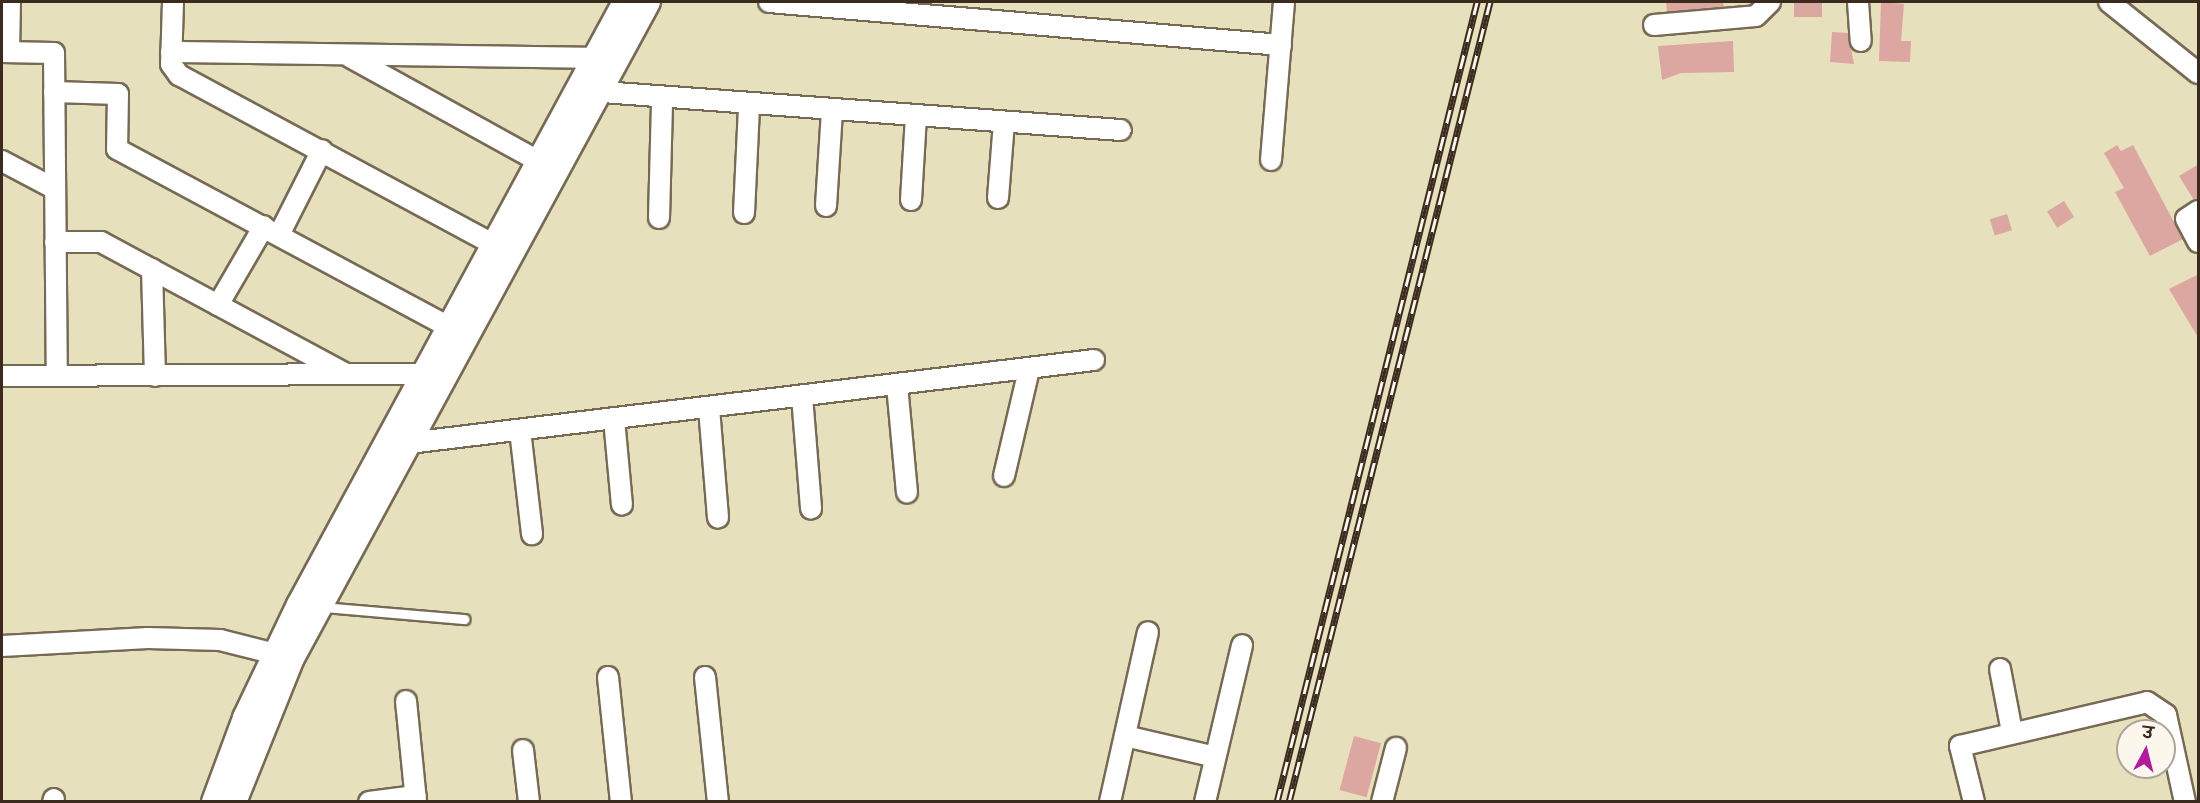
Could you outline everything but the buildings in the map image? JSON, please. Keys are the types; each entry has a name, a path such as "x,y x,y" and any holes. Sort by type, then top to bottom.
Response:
{"street":[{"path":"10,2 5,52 54,53 57,376"},
{"path":"173,2 171,52 178,75 322,150 495,245"},
{"path":"214,801 283,656 424,374 542,163 624,2"},
{"path":"234,801 283,656 322,607 409,443 602,92 648,2"},
{"path":"769,2 1281,45"},
{"path":"1271,160 1284,2"},
{"path":"1654,25 1756,16 1770,2"},
{"path":"1858,2 1862,41"},
{"path":"2109,2 2199,73"},
{"path":"171,52 594,58"},
{"path":"347,55 542,163"},
{"path":"54,92 118,94 117,149 272,230 451,328"},
{"path":"602,92 662,99 1121,130"},
{"path":"659,218 662,99"},
{"path":"744,213 749,105"},
{"path":"826,206 832,111"},
{"path":"911,200 916,117"},
{"path":"998,198 1004,122"},
{"path":"218,305 272,230 322,150"},
{"path":"2,161 55,189"},
{"path":"2199,212 2186,219 2199,242"},
{"path":"56,242 101,242 350,376"},
{"path":"152,269 155,376"},
{"path":"409,443 1094,360"},
{"path":"1004,476 1029,369"},
{"path":"2,376 424,374"},
{"path":"897,385 907,493"},
{"path":"802,396 811,509"},
{"path":"709,408 718,518"},
{"path":"614,419 622,506"},
{"path":"520,430 532,534"},
{"path":"1110,801 1148,633"},
{"path":"2,646 148,638 220,640 283,656"},
{"path":"1204,801 1242,645"},
{"path":"2000,669 2012,732"},
{"path":"608,677 621,801"},
{"path":"705,677 718,801"},
{"path":"369,801 416,799 406,701"},
{"path":"1974,801 1960,746 2135,702 2158,706 2166,715 2185,801"},
{"path":"1125,736 1215,757"},
{"path":"1382,801 1396,748"},
{"path":"523,750 529,801"}],"lane":[{"path":"322,607 465,619"}],"railway":[{"path":"1277,802 1477,2"},
{"path":"1289,802 1490,2"}]}
